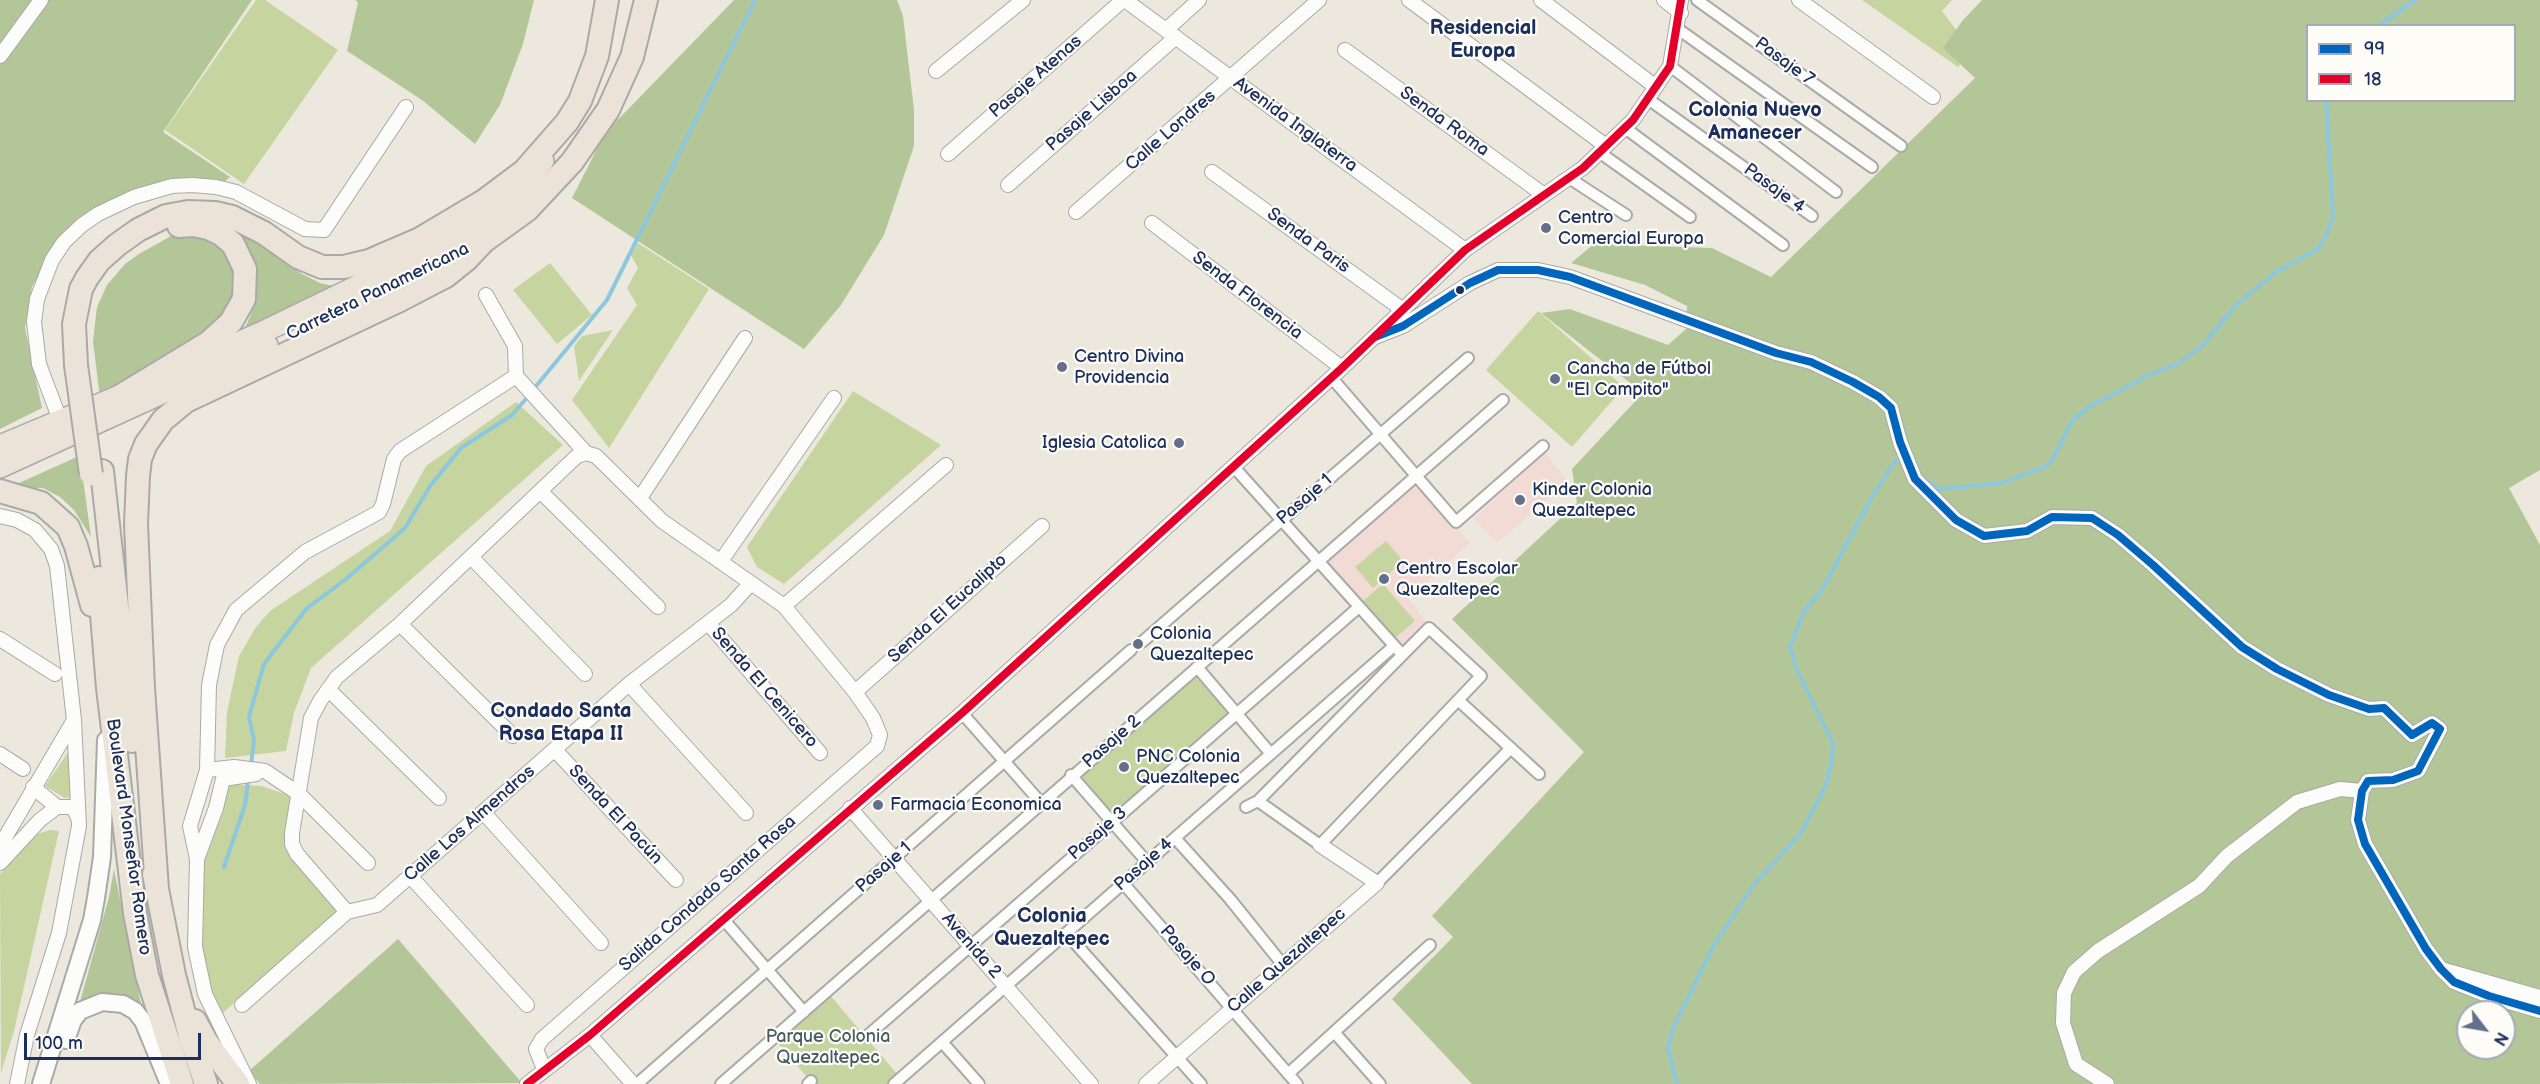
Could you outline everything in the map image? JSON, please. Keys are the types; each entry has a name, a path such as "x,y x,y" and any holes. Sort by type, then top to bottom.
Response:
{"highway":[{"name":"Carretera Panamericana","path":"567,122 588,83 597,56 607,0"},
{"name":"Carretera Panamericana","path":"484,241 539,199 588,142 608,110 624,76 638,36 646,0"},
{"path":"157,889 139,798 83,365 74,324 81,289 93,268 117,245 166,216 188,212 215,213 232,217 264,233 298,257 322,267 344,267 369,261 420,240 484,201 524,171 567,122"},
{"path":"83,365 86,323 92,296 107,271 129,251 170,228 194,225 221,234 233,244 245,269 246,285 244,299 231,322 208,343 119,397"},
{"path":"157,889 142,688 136,524 140,459 146,444 163,420 186,401 446,276 484,241"},
{"path":"97,473 105,656"},
{"path":"0,491 41,503 68,527 76,546 105,656"},
{"name":"Boulevard Monseñor Romero","path":"105,656 135,913 147,975 182,1084"},
{"name":"Boulevard Monseñor Romero","path":"157,889 174,975 191,1040 206,1084"},
{"path":"174,975 190,1013 207,1043 238,1084"}],"main road":[{"name":"Carretera Panamericana","path":"0,446 119,397 413,260 481,224 526,184 567,122"},
{"name":"Carretera Panamericana","path":"0,467 69,438 456,257 484,241"}],"street":[{"path":"0,56 41,0"},
{"path":"936,71 1023,0"},
{"name":"Avenida Inglaterra","path":"1124,0 1465,250"},
{"name":"Pasaje Atenas","path":"948,154 1124,0"},
{"name":"Pasaje Lisboa","path":"1008,185 1171,34 1199,0"},
{"name":"Calle Londres","path":"1076,212 1232,79 1319,0"},
{"path":"1410,0 1690,217"},
{"path":"1541,0 1656,87"},
{"path":"528,1084 544,1069 590,1035 962,713 1342,368 1465,250 1569,178 1603,149 1625,128 1671,66 1681,7 1664,0"},
{"name":"Pasaje 7","path":"1697,0 1901,146"},
{"path":"1799,0 1933,97"},
{"path":"1678,29 1872,167"},
{"name":"Senda Roma","path":"1345,50 1544,195"},
{"path":"1671,66 1836,192"},
{"name":"Pasaje 4","path":"1648,99 1812,216"},
{"path":"60,420 39,364 34,322 37,299 52,260 64,242 82,225 98,214 134,197 172,186 192,185 216,186 236,192 305,229 324,230 406,107"},
{"path":"1625,128 1783,245"},
{"name":"Senda Paris","path":"1212,172 1403,310"},
{"path":"1569,178 1626,215"},
{"name":"Senda Florencia","path":"1152,223 1342,368"},
{"path":"1375,337 1402,326 1470,282 1498,270 1538,270 1570,277 1776,353 1811,362 1879,397 1891,408 1899,442 1915,479 1956,520 1984,536 2027,531 2052,517 2092,518 2118,535 2153,565 2242,647 2277,669 2329,695 2369,709 2384,708 2412,735 2432,723 2440,729 2418,771 2393,780 2368,781 2361,791 2358,820 2365,844 2407,918 2441,969 2454,982 2465,988 2540,1011"},
{"path":"486,295 515,346 516,376 586,453 596,456 662,520 784,606 855,692"},
{"path":"640,498 745,338"},
{"name":"Pasaje 1","path":"1142,642 1468,358"},
{"path":"249,1084 205,994 194,933 197,859 190,826 207,770 208,691 217,645 236,610 305,552 379,512 394,459 400,451 516,376"},
{"path":"1331,377 1456,522 1543,446"},
{"path":"721,561 834,398"},
{"name":"Pasaje 2","path":"721,1084 1503,400"},
{"path":"242,1005 347,912 297,854 292,844 311,718 328,689 337,677 400,624 472,558 577,456 586,453"},
{"path":"784,606 946,465"},
{"path":"1233,466 1402,655"},
{"path":"541,492 658,607"},
{"path":"0,516 17,520 35,530 46,542 54,557 74,720 79,826 59,933 27,1035 17,1084"},
{"name":"Senda El Eucalipto","path":"855,692 1042,526"},
{"path":"472,558 585,674"},
{"name":"Calle Los Almendros","path":"347,912 377,905 629,684 731,605 751,583"},
{"name":"Pasaje 3","path":"866,1037 1359,607"},
{"name":"Senda El Cenicero","path":"708,623 820,753"},
{"path":"400,624 513,736"},
{"path":"1246,807 1258,801 1429,628 1481,676 1320,845"},
{"path":"0,639 55,674"},
{"name":"Pasaje 4","path":"894,1084 1394,646"},
{"name":"Pasaje 1","path":"635,1084 1131,650"},
{"path":"1197,667 1271,754"},
{"path":"629,684 746,813"},
{"path":"41,1084 92,920 100,877 108,688"},
{"path":"328,689 439,798"},
{"name":"Salida Condado Santa Rosa","path":"544,1069 536,1049 553,1028 877,746 880,735 873,718 855,692"},
{"path":"1458,700 1539,774"},
{"path":"962,713 1042,804"},
{"path":"0,846 74,720"},
{"path":"1258,801 1377,884 1511,748"},
{"name":"Senda El Pacún","path":"555,750 676,880"},
{"path":"0,754 23,769"},
{"path":"207,770 234,767 266,771 299,794 368,863"},
{"path":"197,859 216,808 223,779 266,771"},
{"path":"1072,776 1147,862"},
{"path":"33,787 57,807"},
{"path":"2107,1084 2076,1064 2063,1023 2064,993 2074,972 2098,951 2199,886 2227,856 2297,802 2340,789 2361,791"},
{"path":"0,863 40,820 57,807 64,805 73,808 79,826"},
{"name":"Avenida 2","path":"850,808 1091,1084"},
{"path":"484,813 601,943"},
{"path":"1175,837 1230,899 1283,965"},
{"path":"411,877 527,1005"},
{"name":"Pasaje O","path":"1123,883 1297,1084"},
{"name":"Calle Quezaltepec","path":"1146,1084 1377,884"},
{"path":"724,920 804,1012"},
{"path":"1066,933 1201,1084"},
{"path":"1288,1074 1430,945"},
{"path":"2441,969 2540,997"},
{"path":"52,1084 73,1020 80,1011 109,1001 130,1008 140,1016 169,1084"},
{"path":"1334,1032 1380,1084"},
{"path":"590,1035 635,1084"},
{"path":"942,1042 979,1084"}],"shaded area":[{"name":"Kinder Colonia Quezaltepec","path":"1545,453 1568,482 1497,543 1473,519"},
{"name":"Centro Escolar Quezaltepec","path":"1416,481 1470,543 1408,598 1426,621 1400,649 1323,561"}],"green space":[{"path":"0,0 252,0 163,132 230,177 224,182 185,181 137,191 58,241 32,287 25,328 42,408 0,429"},
{"path":"256,0 265,0 338,50 244,184 165,130"},
{"path":"355,0 534,0 523,44 500,105 475,144 422,100 347,51 358,2"},
{"path":"734,0 897,0 903,16 914,110 914,146 884,235 841,305 804,349 572,198 605,133"},
{"path":"1862,0 1952,0 1942,11 1972,51 1958,67"},
{"path":"1982,0 2540,0 2540,470 2509,488 2540,545 2540,1084 1472,1084 1392,999 1453,937 1432,916 1584,752 1452,619 1577,503 1572,469 1643,393 1541,313 1570,309 1668,345 1686,329 1687,306 1645,285 1571,263 1594,244 1712,248 1771,277 1975,78 1943,48 1963,20"},
{"path":"239,231 302,274 320,283 334,286 352,285 242,335 257,300 257,282 255,263 247,245 238,236"},
{"path":"190,233 217,242 233,257 239,285 225,320 176,354 149,365 123,388 100,399 93,341 97,307 107,285 125,264 139,254 171,236"},
{"path":"638,243 709,289 609,448 572,400 637,305 627,288 638,268 631,255"},
{"path":"550,263 592,315 557,344 513,290"},
{"name":"Cancha de Fútbol \"El Campito\"","path":"1538,311 1624,387 1572,447 1486,370"},
{"path":"613,330 579,381 574,346 582,336"},
{"path":"853,391 941,445 784,584 757,567 747,547"},
{"path":"516,402 563,445 311,668 294,713 286,751 225,758 227,712 239,656 256,627 270,611 390,531 426,466"},
{"path":"79,456 91,537 74,510 60,497 43,488 20,488 19,483"},
{"path":"1386,541 1403,561 1373,588 1355,567"},
{"path":"1383,584 1415,621 1395,638 1363,601"},
{"path":"1197,672 1231,713 1113,817 1077,776"},
{"path":"71,748 72,797 65,798 45,786"},
{"path":"228,784 261,786 294,797 285,848 340,911 217,1018 200,948 199,914 204,889 204,862 223,812"},
{"path":"50,830 59,831 14,1031 1,1073 0,874 35,835"},
{"path":"114,869 141,1004 116,994 102,996 78,1009 109,897"},
{"path":"398,939 522,1083 260,1084 249,1071"},
{"name":"Parque Colonia Quezaltepec","path":"829,994 898,1075 888,1084 813,1084 776,1041"}],"waterway":[{"path":"537,385 607,300 755,0"},
{"path":"2381,24 2415,0"},
{"path":"1925,480 1939,489 2002,483 2045,467 2053,459 2072,421 2090,406 2147,376 2181,362 2202,346 2237,304 2276,272 2318,249 2328,232 2333,214 2326,102"},
{"path":"251,765 254,740 249,717 264,664 306,609 346,579 405,528 430,486 461,448 512,415 525,400"},
{"path":"1677,1084 1668,1049 1673,1028 1714,945 1755,883 1801,833 1826,785 1833,744 1797,670 1790,647 1804,611 1822,590 1872,497 1896,460 1905,462"},
{"path":"224,867 245,805 248,782"}],"transit line":[{"name":"18","path":"527,1084 590,1035 962,713 1342,368 1465,250 1583,168 1633,120 1670,66 1681,0"},
{"name":"99","path":"1375,337 1403,326 1470,283 1498,270 1538,270 1570,277 1776,353 1811,362 1879,397 1891,408 1900,442 1915,479 1956,520 1984,536 2027,531 2052,517 2092,518 2118,535 2153,565 2242,647 2277,669 2329,695 2369,709 2384,708 2412,735 2432,723 2440,729 2418,771 2393,780 2368,781 2362,791 2358,820 2365,844 2426,949 2454,982 2489,996 2540,1011"}],"place":[{"name":"Centro Comercial Europa","path":"1546,228"},
{"name":"Centro Divina Providencia","path":"1062,367"},
{"name":"Cancha de Fútbol \"El Campito\"","path":"1555,379"},
{"name":"Iglesia Catolica","path":"1179,443"},
{"name":"Kinder Colonia Quezaltepec","path":"1520,500"},
{"name":"Centro Escolar Quezaltepec","path":"1384,579"},
{"name":"Colonia Quezaltepec","path":"1138,644"},
{"name":"PNC Colonia Quezaltepec","path":"1124,767"},
{"name":"Farmacia Economica","path":"878,805"}],"district":[{"name":"Residencial Europa","path":"1483,40"},
{"name":"Colonia Nuevo Amanecer","path":"1755,122"},
{"name":"Condado Santa Rosa Etapa II","path":"561,724"},
{"name":"Colonia Quezaltepec","path":"1052,928"}]}
